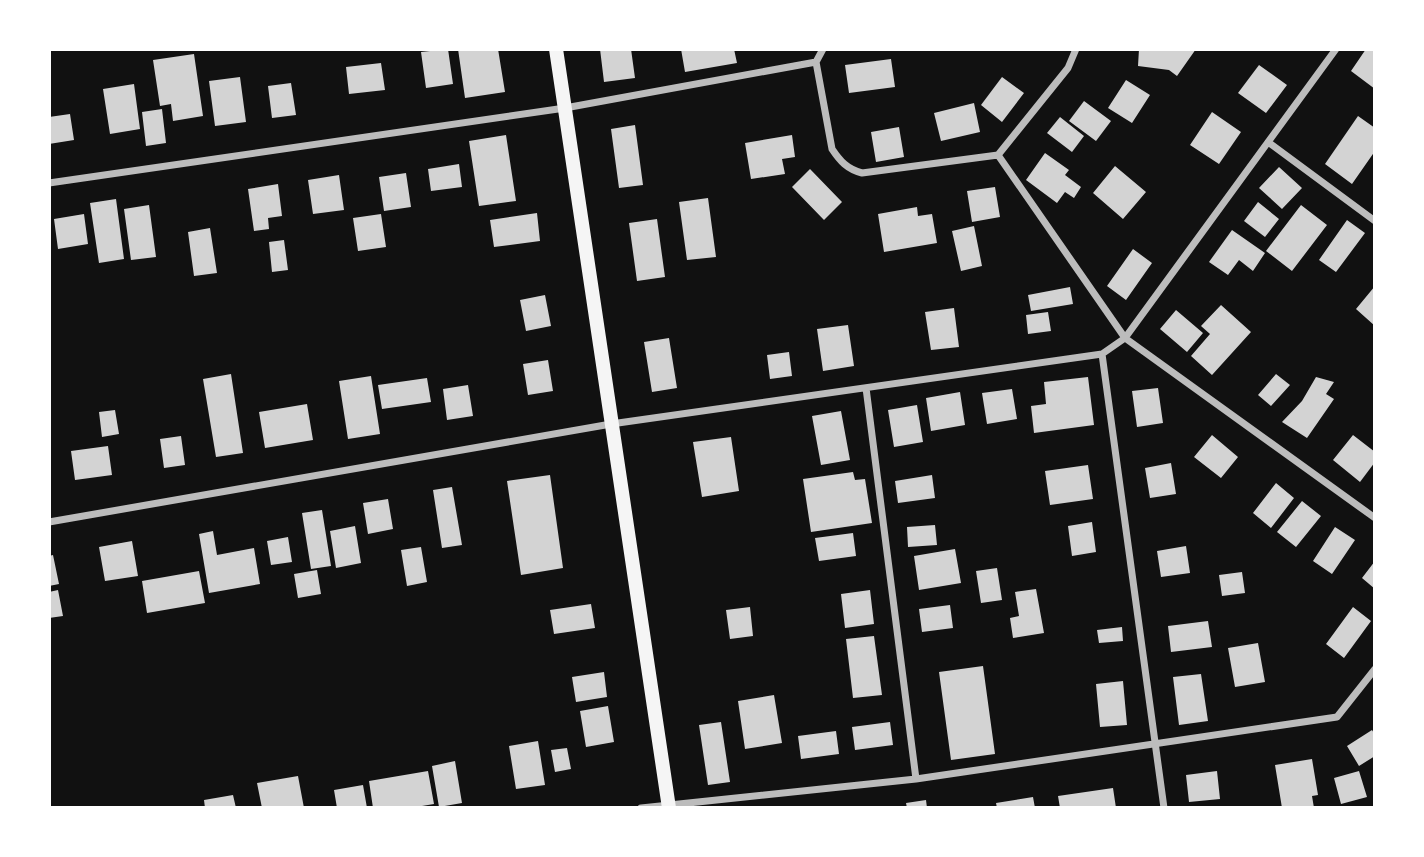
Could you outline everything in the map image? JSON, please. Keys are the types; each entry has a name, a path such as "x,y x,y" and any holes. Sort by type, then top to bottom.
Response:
{"main road":[{"path":"556,49 668,806"}],"street":[{"path":"823,49 816,62 832,149 840,162 862,173 999,155 1068,68 1076,49"},
{"path":"49,522 611,424 1102,354 1125,338 1336,49"},
{"path":"49,183 565,108 816,62"},
{"path":"1268,142 1375,221"},
{"path":"999,155 1125,338 1375,518"},
{"path":"1102,354 1164,808"},
{"path":"866,388 916,779"},
{"path":"641,808 916,779 1337,717 1375,669"}],"building":[{"path":"448,49 453,84 426,88 421,52"},
{"path":"458,49 498,49 505,92 465,98"},
{"path":"600,49 631,49 635,78 604,82"},
{"path":"681,49 734,49 737,63 685,72"},
{"path":"1139,49 1196,49 1177,76 1169,70 1138,66"},
{"path":"1366,49 1375,49 1375,89 1351,71"},
{"path":"194,54 203,116 173,121 171,104 160,106 153,60"},
{"path":"891,59 895,87 849,93 845,65"},
{"path":"381,63 385,90 349,94 346,67"},
{"path":"1259,65 1287,85 1266,113 1238,93"},
{"path":"240,77 246,122 215,126 209,81"},
{"path":"1002,77 1024,93 1002,122 981,105"},
{"path":"1126,80 1150,95 1132,123 1108,108"},
{"path":"291,83 296,115 272,118 268,86"},
{"path":"134,84 140,129 110,134 103,89"},
{"path":"1084,101 1111,121 1096,141 1069,121"},
{"path":"974,103 980,132 941,141 934,113"},
{"path":"162,109 166,143 146,146 142,112"},
{"path":"1212,112 1241,132 1219,164 1190,145"},
{"path":"70,114 74,140 49,144 49,117"},
{"path":"1358,116 1375,128 1375,151 1352,184 1325,164"},
{"path":"1060,117 1084,136 1072,152 1047,133"},
{"path":"635,125 643,185 619,188 611,129"},
{"path":"899,127 904,157 876,162 871,132"},
{"path":"506,135 516,201 479,206 469,141"},
{"path":"792,135 795,157 782,159 785,174 751,179 745,143"},
{"path":"1045,153 1069,170 1065,175 1081,187 1074,198 1065,192 1057,203 1026,180"},
{"path":"459,164 462,187 431,191 428,169"},
{"path":"1115,166 1146,192 1123,219 1093,193"},
{"path":"1279,167 1302,188 1282,209 1259,188"},
{"path":"810,169 842,202 824,220 792,187"},
{"path":"406,173 411,207 384,211 379,177"},
{"path":"339,175 344,210 313,214 308,180"},
{"path":"278,184 282,216 268,218 269,229 254,231 248,189"},
{"path":"995,187 1000,217 972,222 967,191"},
{"path":"708,198 716,257 687,260 679,202"},
{"path":"116,199 124,259 99,263 90,203"},
{"path":"1258,202 1279,219 1265,237 1244,221"},
{"path":"149,205 156,257 131,260 124,209"},
{"path":"1301,205 1327,225 1292,271 1266,251"},
{"path":"917,207 918,216 932,214 937,243 884,252 878,214"},
{"path":"537,213 540,241 494,247 490,220"},
{"path":"84,214 88,244 58,249 54,219"},
{"path":"381,214 386,247 358,251 353,218"},
{"path":"657,219 665,277 637,281 629,223"},
{"path":"1347,220 1365,233 1336,272 1319,260"},
{"path":"974,226 982,266 961,271 952,231"},
{"path":"210,228 217,273 194,276 188,232"},
{"path":"1232,230 1265,253 1253,271 1239,260 1228,275 1209,262"},
{"path":"284,240 288,270 272,272 269,242"},
{"path":"1133,249 1152,263 1126,300 1107,286"},
{"path":"1375,286 1375,326 1356,309"},
{"path":"1070,287 1073,304 1031,311 1028,295"},
{"path":"545,295 551,326 526,331 520,300"},
{"path":"1221,305 1251,332 1212,375 1191,356 1210,334 1201,326"},
{"path":"954,308 959,347 931,350 925,312"},
{"path":"1176,310 1203,333 1187,352 1160,329"},
{"path":"1048,312 1051,331 1028,334 1026,315"},
{"path":"848,325 854,366 823,371 817,329"},
{"path":"669,338 677,388 652,392 644,342"},
{"path":"789,352 792,376 770,379 767,355"},
{"path":"548,360 553,391 528,395 523,364"},
{"path":"231,374 243,453 216,457 203,379"},
{"path":"1276,374 1290,385 1271,406 1258,395"},
{"path":"371,376 380,434 348,439 339,381"},
{"path":"1088,377 1094,425 1034,433 1031,406 1046,404 1044,382"},
{"path":"1316,377 1334,382 1326,394 1334,399 1307,438 1282,422 1302,401"},
{"path":"427,378 431,402 382,409 378,385"},
{"path":"468,385 473,416 447,420 443,389"},
{"path":"1158,388 1163,423 1137,427 1132,391"},
{"path":"1012,389 1017,419 987,424 982,393"},
{"path":"960,392 965,425 931,431 926,398"},
{"path":"307,404 313,440 265,448 259,412"},
{"path":"917,405 923,442 894,447 888,410"},
{"path":"115,410 119,434 102,437 99,412"},
{"path":"841,411 850,460 821,465 812,416"},
{"path":"1212,435 1238,457 1221,478 1194,457"},
{"path":"1353,435 1375,452 1375,462 1360,482 1333,460"},
{"path":"181,436 185,465 164,468 160,439"},
{"path":"731,437 739,491 702,497 693,442"},
{"path":"108,446 112,475 75,480 71,451"},
{"path":"1171,463 1176,494 1150,498 1145,468"},
{"path":"1088,465 1093,499 1050,505 1045,471"},
{"path":"853,472 855,480 865,479 872,523 811,532 803,479"},
{"path":"550,475 563,568 521,575 507,481"},
{"path":"932,475 935,498 898,503 895,481"},
{"path":"1276,483 1294,498 1271,528 1253,513"},
{"path":"452,487 462,545 442,548 433,490"},
{"path":"388,499 393,529 368,534 363,503"},
{"path":"1302,501 1321,516 1296,547 1277,532"},
{"path":"322,510 331,566 311,569 302,513"},
{"path":"1092,522 1096,552 1072,556 1068,526"},
{"path":"935,525 937,545 908,547 907,527"},
{"path":"355,526 361,563 336,568 330,531"},
{"path":"1335,527 1355,540 1332,574 1313,561"},
{"path":"213,531 217,555 254,548 260,584 209,593 199,534"},
{"path":"853,533 856,556 819,561 815,538"},
{"path":"288,537 292,562 271,565 267,541"},
{"path":"132,541 138,576 105,581 99,547"},
{"path":"1186,546 1190,573 1161,577 1157,551"},
{"path":"421,547 427,582 407,586 401,550"},
{"path":"955,549 961,583 919,590 914,556"},
{"path":"53,555 59,584 49,586 49,556"},
{"path":"1375,561 1375,589 1362,578"},
{"path":"997,568 1002,600 981,603 976,571"},
{"path":"317,570 321,594 298,598 294,574"},
{"path":"199,571 205,603 147,613 142,581"},
{"path":"1242,572 1245,593 1222,596 1219,575"},
{"path":"1036,589 1044,633 1013,638 1010,618 1019,616 1015,592"},
{"path":"58,590 63,616 49,618 49,592"},
{"path":"870,590 874,624 845,628 841,594"},
{"path":"591,604 595,628 554,634 550,610"},
{"path":"950,605 953,628 922,632 919,609"},
{"path":"750,607 753,636 730,639 726,610"},
{"path":"1353,607 1371,621 1344,658 1326,644"},
{"path":"1208,621 1212,647 1171,652 1168,626"},
{"path":"1122,627 1123,641 1099,643 1097,630"},
{"path":"874,636 882,695 853,698 846,639"},
{"path":"1258,643 1265,682 1235,687 1228,648"},
{"path":"983,666 995,754 951,760 939,672"},
{"path":"604,672 607,697 576,702 572,677"},
{"path":"1201,674 1208,721 1179,725 1173,677"},
{"path":"1123,681 1127,725 1100,727 1096,684"},
{"path":"774,695 782,743 745,749 738,701"},
{"path":"608,706 614,742 586,747 580,711"},
{"path":"721,722 730,782 708,785 699,725"},
{"path":"890,722 893,745 855,750 852,727"},
{"path":"1372,730 1375,735 1375,756 1359,766 1347,746"},
{"path":"836,731 839,754 801,759 798,736"},
{"path":"538,741 545,785 516,789 509,746"},
{"path":"567,748 571,769 555,772 551,750"},
{"path":"1312,759 1318,795 1312,796 1314,808 1282,808 1275,765"},
{"path":"455,761 462,803 439,807 432,766"},
{"path":"428,771 434,804 410,808 373,808 369,781"},
{"path":"1217,771 1220,799 1189,802 1186,775"},
{"path":"1359,771 1367,797 1341,804 1334,778"},
{"path":"298,776 304,808 262,808 257,783"},
{"path":"363,785 367,808 337,808 334,790"},
{"path":"1113,788 1116,808 1060,808 1058,796"},
{"path":"233,795 236,808 205,808 204,800"},
{"path":"1033,797 1035,808 997,808 996,803"},
{"path":"926,800 927,808 907,808 906,803"}]}
